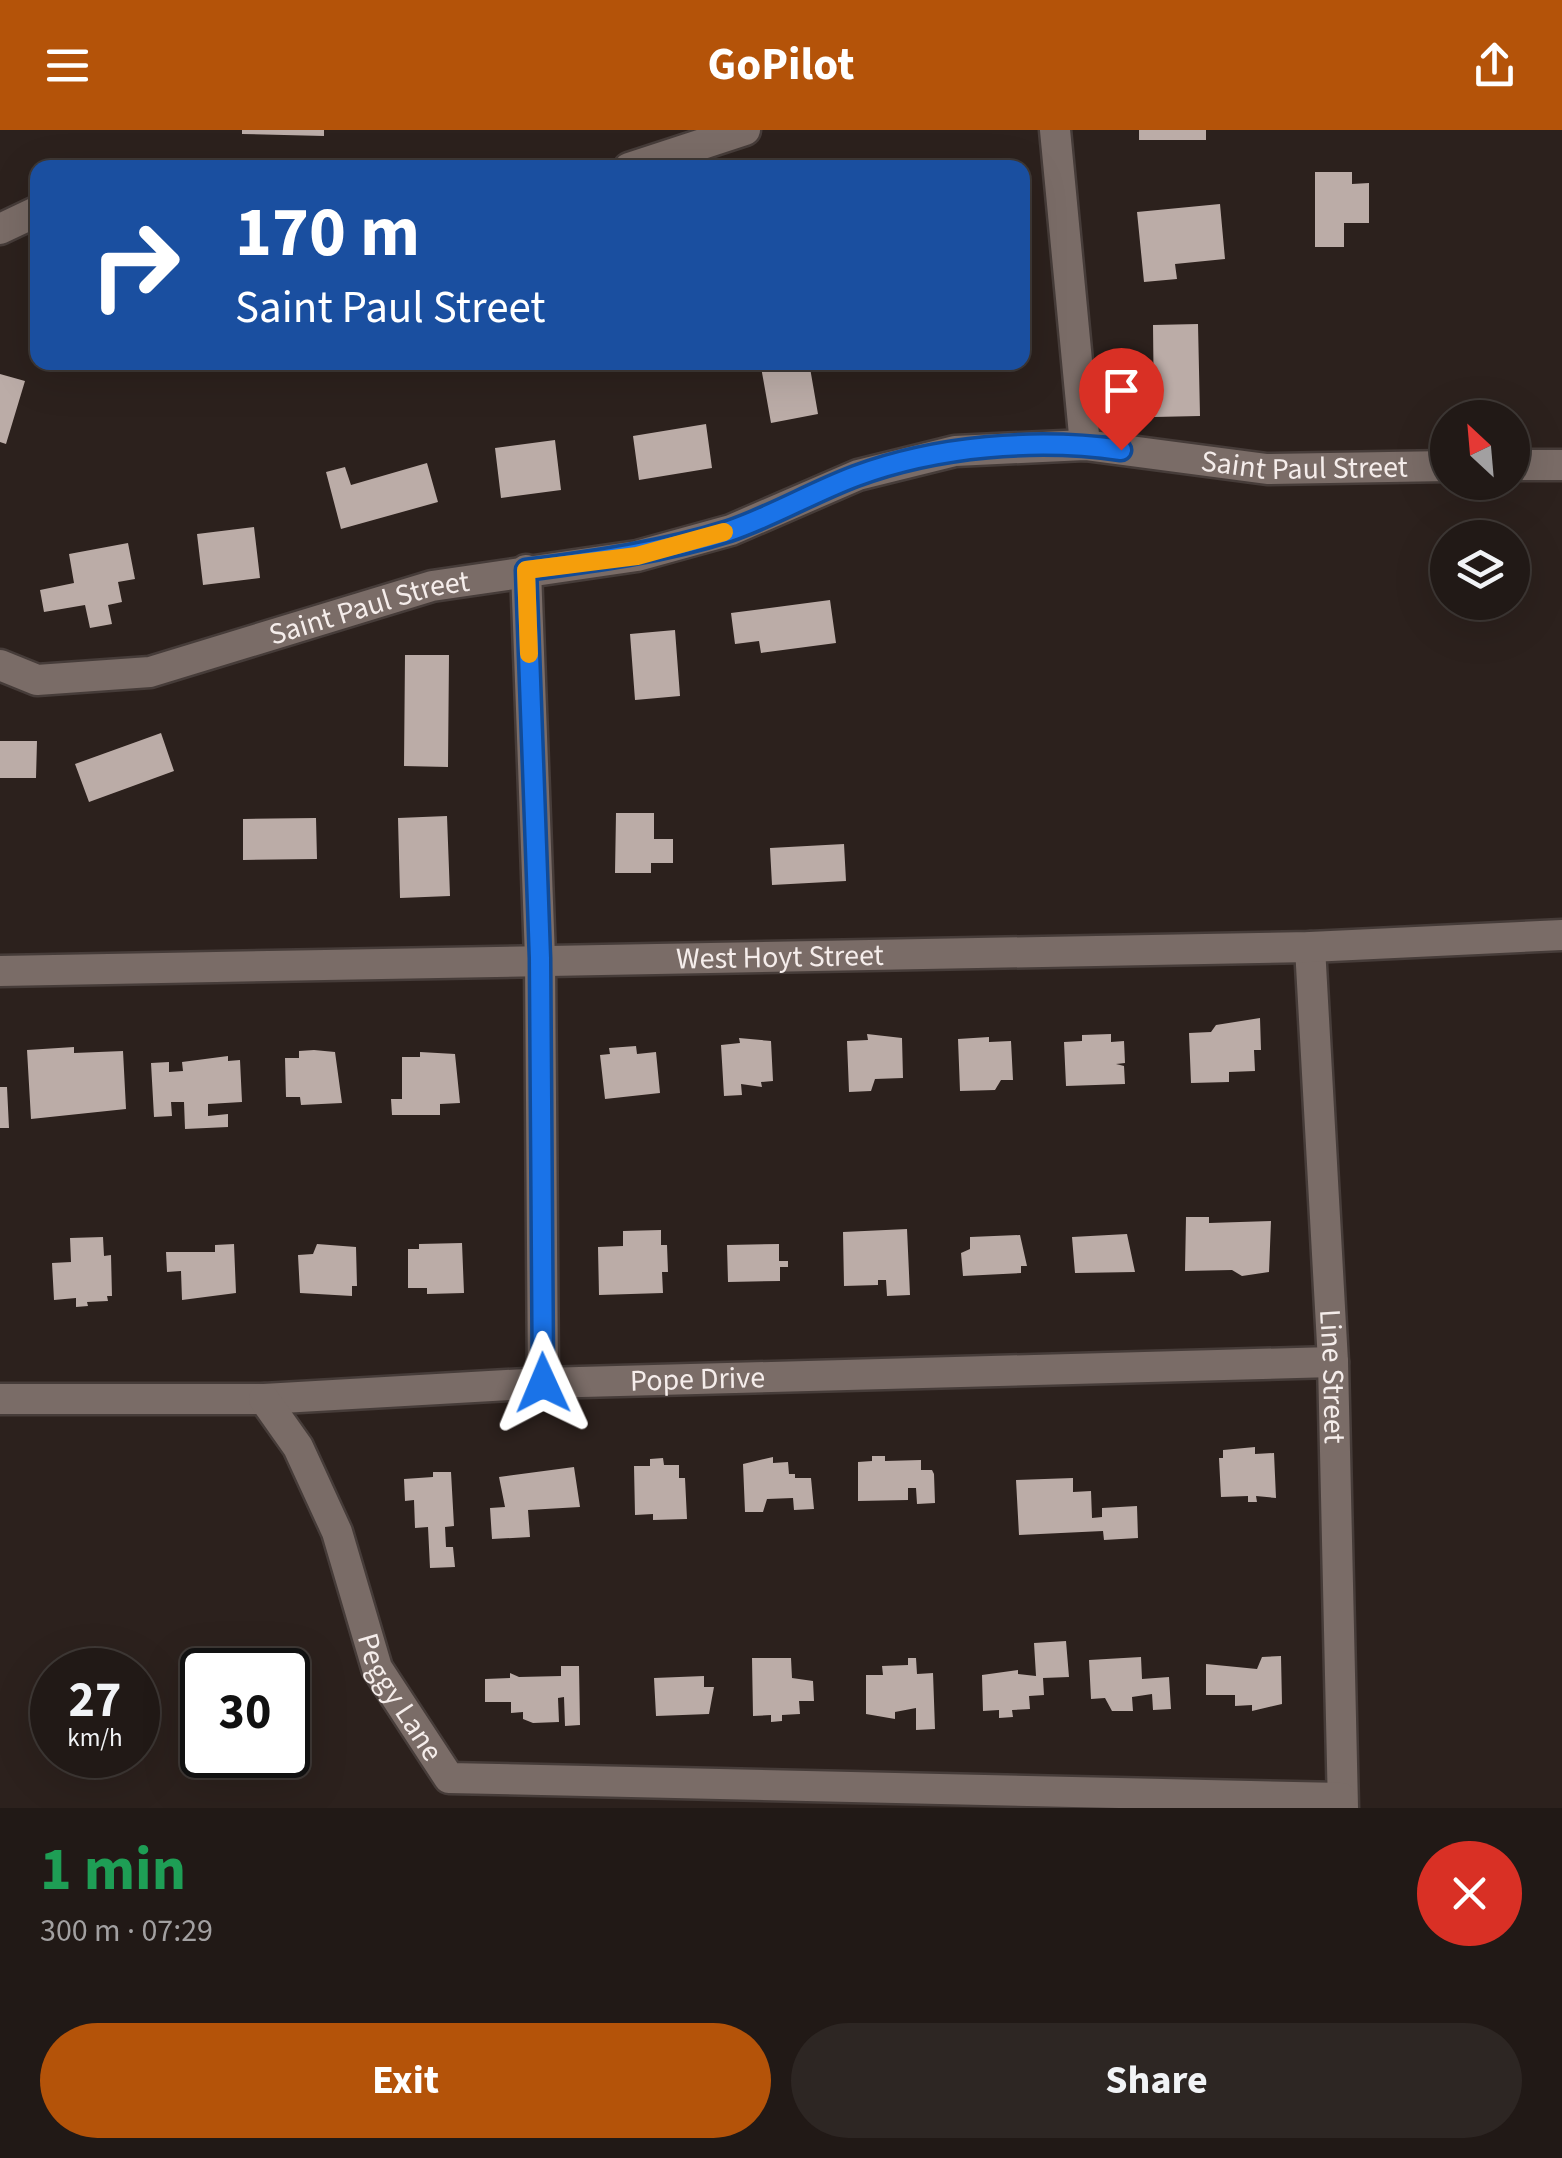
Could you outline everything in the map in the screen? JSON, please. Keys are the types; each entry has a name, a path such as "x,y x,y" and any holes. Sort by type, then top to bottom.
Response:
{"street":[{"path":"653,160 745,130"},
{"path":"1056,130 1085,445"},
{"path":"0,229 30,215"},
{"name":"Saint Paul Street","path":"0,665 37,680 150,672 432,586 637,556 731,530 858,475 955,450 1085,445 1267,469 1430,466"},
{"path":"1530,466 1562,465"},
{"path":"526,570 540,958 543,1383"},
{"name":"West Hoyt Street","path":"0,971 1310,946 1562,935"},
{"name":"Line Street","path":"1310,946 1333,1362 1342,1803"},
{"name":"Pope Drive","path":"0,1399 264,1399 543,1383 1333,1362"},
{"name":"Peggy Lane","path":"264,1399 298,1447 337,1532 377,1668 450,1778 1342,1803"}],"building":[{"path":"242,130 324,130 324,136 242,134"},
{"path":"1139,130 1206,130 1206,140 1139,140"},
{"path":"1315,172 1352,172 1352,184 1369,183 1369,223 1344,223 1344,247 1315,247"},
{"path":"1220,204 1225,259 1175,264 1177,279 1144,282 1137,212"},
{"path":"1198,324 1200,416 1154,417 1153,325"},
{"path":"762,370 810,370 818,414 771,423"},
{"path":"0,374 25,381 6,444 0,442"},
{"path":"706,424 712,468 639,480 633,436"},
{"path":"555,440 561,490 501,498 495,448"},
{"path":"427,463 438,502 341,529 326,472 345,467 351,485"},
{"path":"254,527 260,578 203,585 197,534"},
{"path":"128,543 135,579 118,582 122,602 108,605 112,624 90,628 85,605 44,612 40,590 74,583 69,554"},
{"path":"830,600 836,643 761,653 759,641 735,644 731,613"},
{"path":"675,630 680,696 635,700 630,634"},
{"path":"405,655 449,655 448,767 404,766"},
{"path":"161,733 174,771 89,802 75,764"},
{"path":"0,741 37,741 36,778 0,778"},
{"path":"616,813 654,813 654,839 673,839 673,863 651,863 651,873 615,873"},
{"path":"447,816 450,896 400,898 398,818"},
{"path":"316,818 317,859 243,860 243,819"},
{"path":"844,844 846,881 772,885 770,848"},
{"path":"1260,1018 1261,1050 1254,1050 1255,1071 1229,1072 1229,1082 1191,1083 1189,1033 1211,1032 1216,1025"},
{"path":"867,1034 902,1038 903,1078 875,1079 871,1091 849,1092 847,1041 868,1040"},
{"path":"1111,1034 1111,1042 1124,1041 1125,1063 1116,1064 1124,1066 1125,1084 1066,1086 1064,1042 1082,1041 1082,1035"},
{"path":"989,1037 989,1042 1011,1041 1013,1080 1001,1080 995,1090 960,1091 958,1039"},
{"path":"739,1038 771,1041 773,1081 761,1082 762,1087 741,1084 742,1095 724,1096 721,1045 740,1043"},
{"path":"636,1046 637,1054 656,1052 660,1093 605,1099 600,1055 610,1054 609,1048"},
{"path":"74,1047 74,1053 123,1051 126,1109 31,1119 27,1050"},
{"path":"299,1051 335,1052 342,1103 301,1105 300,1097 286,1097 285,1058 299,1058"},
{"path":"420,1052 455,1054 460,1103 440,1104 440,1115 392,1115 391,1099 402,1099 402,1057 420,1057"},
{"path":"228,1056 228,1061 240,1060 242,1102 208,1104 208,1116 228,1114 228,1127 185,1129 184,1102 171,1102 172,1116 154,1117 151,1063 169,1062 169,1072 183,1071 182,1062"},
{"path":"0,1087 7,1087 9,1128 0,1128"},
{"path":"1186,1217 1209,1217 1209,1223 1271,1221 1269,1272 1242,1276 1232,1270 1185,1271"},
{"path":"907,1229 910,1295 887,1296 886,1280 878,1280 878,1285 844,1286 843,1232"},
{"path":"661,1230 661,1245 667,1245 668,1272 662,1272 663,1293 599,1295 598,1247 623,1246 623,1231"},
{"path":"1127,1234 1135,1272 1075,1273 1072,1237"},
{"path":"1020,1235 1027,1266 1021,1266 1021,1273 963,1276 961,1253 970,1249 970,1237"},
{"path":"103,1237 104,1256 111,1255 112,1296 107,1296 108,1301 76,1307 76,1298 54,1300 52,1263 71,1262 70,1238"},
{"path":"462,1243 464,1293 427,1294 427,1288 408,1288 408,1249 419,1249 419,1244"},
{"path":"234,1244 236,1293 182,1300 181,1271 167,1272 166,1252 215,1252 215,1245"},
{"path":"317,1244 356,1247 357,1286 352,1286 352,1296 300,1293 298,1255 313,1254"},
{"path":"779,1244 779,1261 788,1261 788,1267 780,1267 780,1281 728,1282 727,1245"},
{"path":"1255,1447 1255,1454 1274,1453 1276,1498 1256,1496 1257,1502 1248,1502 1248,1496 1221,1497 1219,1458 1223,1458 1223,1450"},
{"path":"872,1456 885,1456 885,1461 921,1460 921,1470 932,1470 934,1474 935,1503 917,1504 916,1488 908,1488 908,1500 858,1501 858,1462 872,1461"},
{"path":"773,1457 773,1463 788,1462 789,1474 795,1474 795,1478 811,1478 814,1509 794,1510 793,1498 767,1499 763,1512 745,1512 743,1464"},
{"path":"663,1458 664,1465 679,1465 679,1478 685,1478 687,1519 653,1520 653,1514 635,1515 634,1466 650,1466 650,1459"},
{"path":"574,1467 580,1507 528,1510 530,1537 492,1539 490,1508 505,1507 499,1477"},
{"path":"433,1472 451,1472 454,1526 445,1527 446,1547 453,1547 455,1567 430,1568 428,1527 415,1528 414,1500 405,1501 404,1479 433,1477"},
{"path":"1073,1478 1073,1492 1091,1491 1092,1518 1102,1517 1102,1508 1137,1506 1138,1538 1104,1540 1103,1531 1019,1535 1016,1480"},
{"path":"1066,1641 1069,1677 1043,1678 1044,1695 1029,1696 1030,1709 1012,1710 1013,1717 999,1718 999,1710 983,1711 982,1675 1018,1670 1018,1674 1036,1676 1034,1643"},
{"path":"1281,1656 1282,1704 1252,1711 1252,1705 1235,1706 1235,1695 1206,1695 1206,1664 1257,1669 1262,1657"},
{"path":"1141,1657 1142,1679 1169,1677 1171,1709 1153,1710 1152,1694 1132,1697 1133,1711 1112,1711 1105,1698 1091,1699 1089,1660"},
{"path":"752,1658 791,1658 792,1678 813,1681 814,1701 799,1701 800,1714 782,1715 782,1721 771,1722 771,1715 753,1716"},
{"path":"908,1658 916,1658 917,1674 933,1673 935,1729 916,1730 916,1708 895,1712 895,1719 866,1714 866,1675 883,1675 882,1666 908,1665"},
{"path":"561,1666 579,1666 580,1725 565,1726 564,1697 558,1698 559,1722 533,1723 523,1719 523,1712 511,1713 511,1702 485,1702 485,1679 510,1678 510,1673 519,1677 561,1676"},
{"path":"704,1676 704,1687 714,1687 709,1714 656,1716 654,1678"}],"slow traffic":[{"path":"529,654 526,570 637,556 724,532"}],"route":[{"path":"543,1383 540,958 526,570 637,556 731,530 858,475 955,450 1085,445 1121,450"}]}
